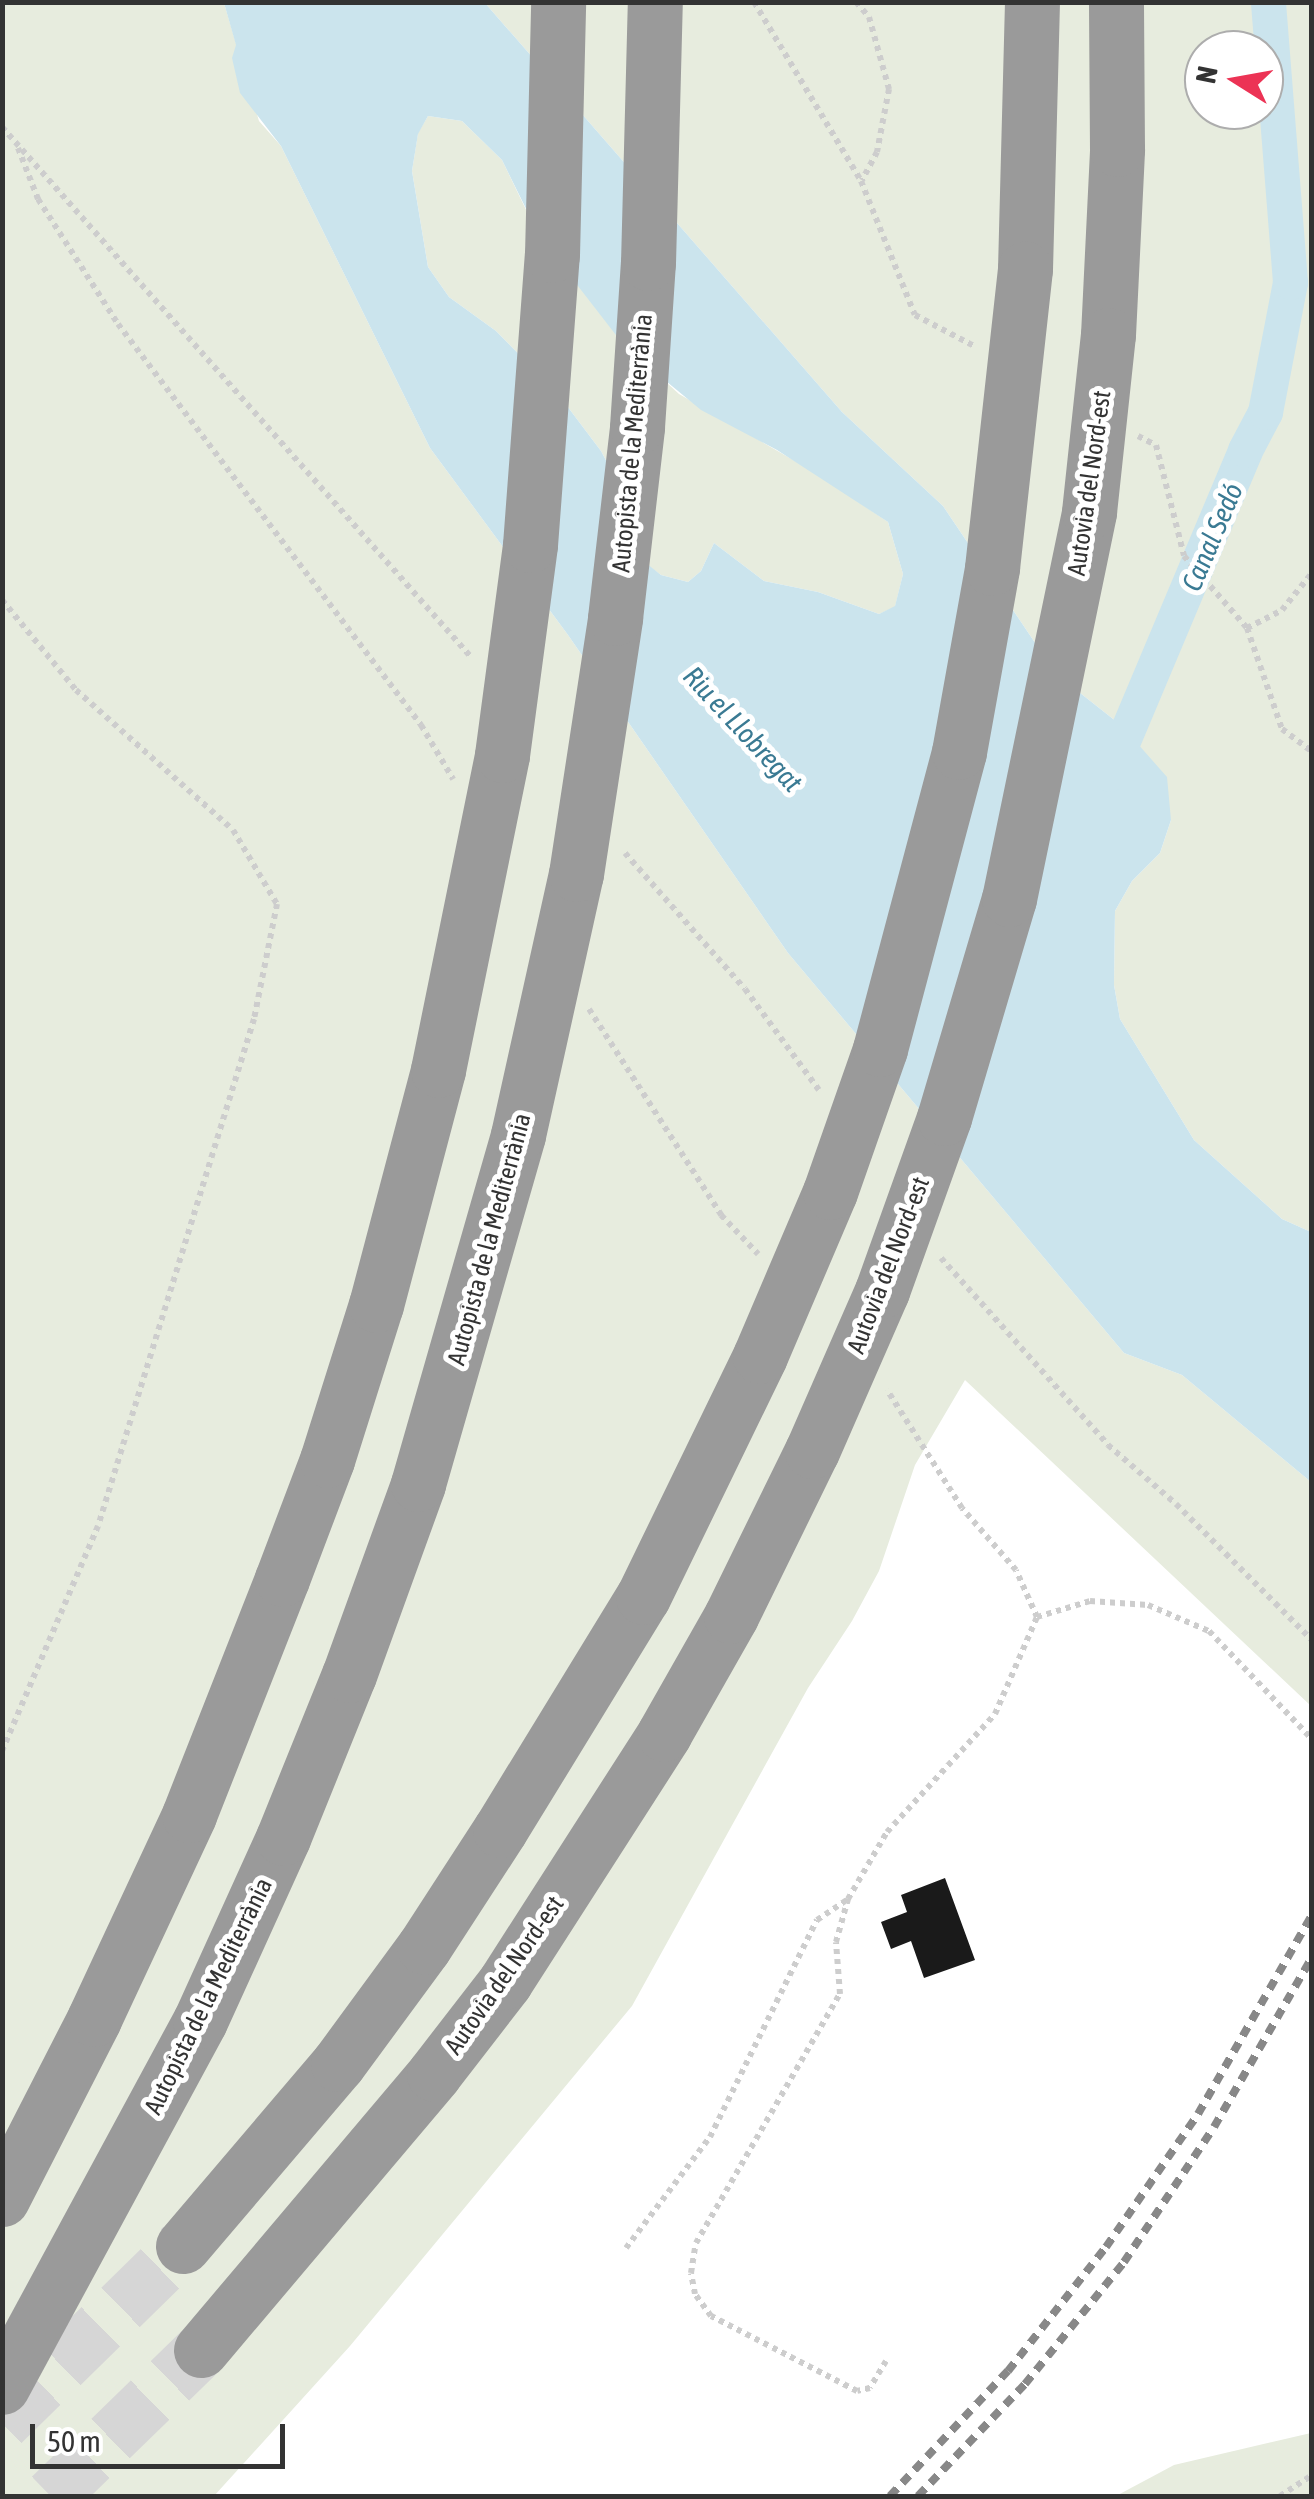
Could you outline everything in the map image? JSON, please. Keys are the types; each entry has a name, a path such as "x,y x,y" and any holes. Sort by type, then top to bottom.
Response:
{"highway":[{"path":"2,2199 94,2019 189,1815 274,1597 326,1460 376,1305 438,1070 502,756 530,546 552,255 558,2"},
{"name":"Autopista de la Mediterrània","path":"2,2387 200,2021 298,1802 418,1484 479,1286 518,1135 576,874 616,618 637,427 648,263 655,2"},
{"path":"183,2246 338,2064 424,1947 500,1830 643,1597 760,1356 830,1192 880,1049 959,752 992,568 1025,269 1032,2"},
{"name":"Autovia del Nord-est","path":"201,2350 434,2074 505,1982 664,1734 731,1616 812,1451 882,1291 944,1118 1009,899 1089,512 1108,336 1117,148 1116,2"}],"path":[{"path":"856,2 870,17 889,88 877,152 861,181"},
{"path":"2,128 464,648"},
{"path":"1312,573 1282,610 1247,628 1282,729 1312,752"},
{"path":"2,600 76,690 232,830 277,904 254,1018 98,1526 2,1751"},
{"path":"630,860 745,988 810,1078"},
{"path":"943,1261 1108,1444 1176,1504 1312,1640"},
{"path":"886,2361 870,2388 857,2391 711,2316 695,2294 691,2273 696,2243 840,1994 836,1942 848,1899 887,1832 995,1714 1036,1618 1090,1601 1148,1605 1209,1631 1312,1739"},
{"path":"626,2248 710,2138 817,1920 848,1899"},
{"path":"1280,2496 1312,2475"}],"shaded area":[{"path":"3,3 224,3 259,121 281,146 430,448 568,635 788,953 1124,1353 1182,1375 1311,1482 1311,1706 965,1380 915,1465 879,1571 808,1688 632,2006 350,2346 214,2496 3,2496"},
{"path":"485,3 1311,3 1311,1232 1282,1219 1194,1140 1120,1019 1114,985 1115,911 1132,881 1160,853 1171,820 1142,752 1122,726 1056,674 943,506 842,412"},
{"path":"428,116 462,121 502,160 531,220 642,360 679,394 814,472 888,522 903,574 895,607 879,614 818,592 764,581 714,543 701,571 688,582 661,575 646,564 618,483 601,451 558,394 496,331 449,297 428,267 412,171 418,133"},
{"path":"1311,2433 1311,2496 1116,2496 1174,2465"}],"water":[{"name":"Riu el Llobregat","path":"224,3 485,3 842,412 943,506 1056,674 1122,726 1167,777 1171,820 1160,853 1132,881 1115,911 1114,985 1120,1019 1194,1140 1282,1219 1311,1232 1311,1482 1182,1375 1124,1353 788,953 568,635 430,448 281,146 240,93 232,58 236,45","holes":["428,116 462,121 502,160 540,237 626,348 701,410 777,450 888,522 903,574 895,606 879,614 818,592 764,581 714,543 701,571 688,582 661,575 646,563 618,483 601,451 558,394 496,331 449,297 428,267 412,171 418,134"]}],"building":[{"path":"945,1878 975,1960 924,1978 911,1941 891,1949 881,1922 907,1912 901,1895"}],"waterway":[{"name":"Canal Sedó","path":"1109,774 1245,450 1265,412 1290,282 1268,2"}],"tunnel":[{"path":"2,2423 183,2246"},
{"path":"51,2496 201,2350"}],"railway":[{"path":"890,2496 1008,2371 1106,2247 1198,2114 1312,1915"},
{"path":"918,2496 1025,2384 1124,2262 1214,2127 1312,1957"}]}
